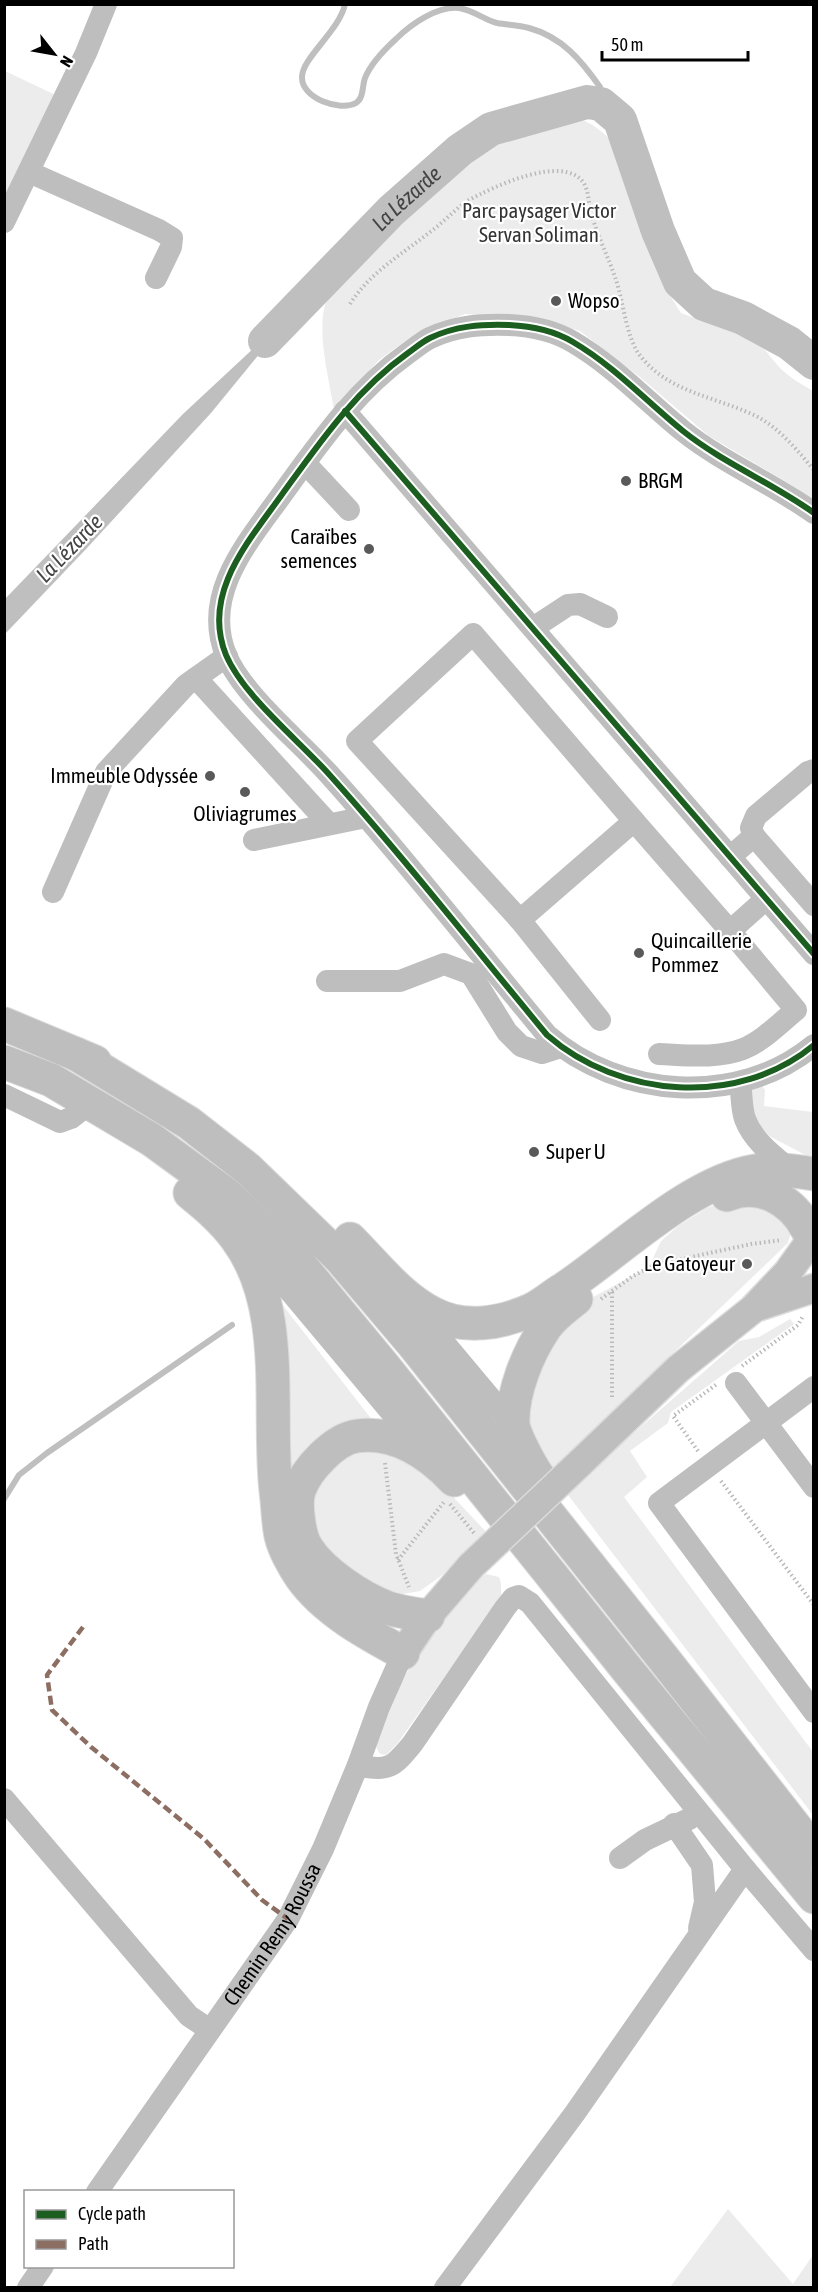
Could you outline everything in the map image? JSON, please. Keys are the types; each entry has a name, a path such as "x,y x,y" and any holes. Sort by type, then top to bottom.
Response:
{"highway":[{"path":"4,1024 146,1085 208,1119 262,1157 324,1213 402,1292 435,1315 461,1322 491,1322 508,1319 543,1303 671,1209 704,1190 756,1170 803,1173"},
{"path":"76,1054 189,1123 248,1169 340,1258 413,1344 667,1663 813,1851"},
{"path":"4,1062 51,1080 152,1140 217,1188 297,1261 813,1897"},
{"path":"51,1080 213,1212 236,1238 260,1284 267,1312 272,1366 275,1480 281,1537 301,1577 318,1597 348,1620 404,1653"},
{"path":"667,1663 600,1556 534,1471 513,1425 519,1379 546,1327 590,1287 702,1206 733,1193 764,1191 782,1199 799,1213 806,1236"},
{"path":"433,1609 388,1608 359,1593 330,1573 306,1548 297,1515 299,1491 315,1464 337,1445 355,1436 379,1436 423,1451 450,1475 630,1673"}],"main road":[{"path":"404,1653 433,1609 471,1566 678,1369 753,1309 788,1272 806,1236"},
{"path":"753,1309 813,1288"}],"street":[{"path":"4,222 106,4"},
{"path":"28,172 159,230 172,238 171,247 156,278"},
{"path":"813,513 685,432 606,364 571,341 552,332 526,326 482,324 458,328 429,339 391,366 345,411 266,517 226,580 218,624 226,656 244,686 327,772 540,1026 561,1047 620,1076 669,1088 713,1088 740,1082 780,1068 813,1046"},
{"path":"345,411 813,954"},
{"path":"305,463 349,510"},
{"path":"533,628 568,605 580,604 607,617"},
{"path":"600,1020 520,921 357,741 473,634 796,1010 743,1049 706,1056 659,1054"},
{"path":"53,892 105,772 186,685 226,656"},
{"path":"196,678 330,824"},
{"path":"813,770 808,771 756,816 751,828 754,836 813,905"},
{"path":"254,840 366,817"},
{"path":"520,921 634,821"},
{"path":"730,857 754,836"},
{"path":"729,931 766,899"},
{"path":"327,981 400,981 444,964 471,974 507,1032 521,1047 542,1053 561,1047"},
{"path":"740,1082 744,1118 752,1132 770,1152 803,1173"},
{"path":"4,1095 60,1122 71,1118 85,1107"},
{"path":"236,1238 273,1270 423,1451"},
{"path":"402,1292 513,1425"},
{"path":"736,1383 813,1487"},
{"path":"813,1387 660,1503 813,1712"},
{"path":"358,1765 386,1769 398,1761 413,1743 505,1608 513,1598 519,1596 530,1603 813,1950"},
{"name":"Chemin Remy Roussa","path":"97,2190 288,1919 323,1850 379,1707 404,1653"},
{"path":"4,1799 189,2016 210,2030"},
{"path":"620,1858 645,1840 674,1824 701,1814"},
{"path":"674,1824 702,1865 705,1902 695,1942"},
{"path":"445,2288 575,2113 745,1869"},
{"path":"28,2288 42,2268"}],"path":[{"path":"350,304 375,272 468,201 531,175 551,170 564,171 582,179 586,186 590,212 622,298 632,339 642,358 664,378 682,388 767,423 781,434 813,470"},
{"path":"594,1304 633,1276 654,1265 751,1244 806,1236"},
{"path":"612,1291 612,1402 619,1427"},
{"path":"379,1436 387,1470 398,1560 409,1589 433,1609"},
{"path":"398,1560 446,1500"}],"green space":[{"path":"5,71 64,99 5,222"},
{"name":"Parc paysager Victor Servan Soliman","path":"565,117 589,123 608,137 671,297 681,313 750,338 763,348 787,374 813,391 813,502 793,486 709,436 641,378 580,331 535,318 465,314 416,333 379,360 334,409 325,357 323,316 325,305 335,287 352,264 402,212 481,147 516,130"},
{"path":"762,1086 765,1090 764,1106 813,1112 813,1159 771,1137 754,1124 751,1090"},
{"path":"754,1197 792,1228 788,1243 594,1429 548,1477 528,1431 530,1373 582,1303 649,1267 661,1241 678,1226 707,1208 728,1200"},
{"path":"274,1294 373,1421 342,1427 322,1435 313,1441 286,1475"},
{"path":"790,1319 794,1324 671,1412 668,1423 630,1451 647,1477 624,1497 813,1752 813,1815 568,1495 604,1459 739,1341 759,1337"},
{"path":"365,1445 429,1471 488,1534 441,1576 420,1591 403,1594 365,1585 318,1542 312,1500 323,1473"},
{"path":"486,1574 499,1577 501,1597 397,1744 386,1755 380,1754 375,1745 400,1685 435,1623 456,1596"},
{"path":"728,2209 793,2284 813,2255 813,2287 670,2287"}],"water":[{"path":"297,308 211,413 5,634 5,599 183,414"}],"waterway":[{"path":"345,4 336,24 308,61 302,77 303,85 308,91 323,101 341,106 359,101 365,78 371,67 382,52 402,33 433,13 459,8 497,23 541,32 561,44 578,59 600,87 596,99 587,102"},
{"name":"La Lézarde","path":"265,341 391,211 460,150 491,129 587,102 601,104 620,120 658,231 680,282 704,304 743,318 789,343 814,363"},
{"path":"4,1499 19,1475 47,1453 232,1325"}],"marked path":[{"path":"83,1627 47,1675 52,1710 91,1747 204,1839 262,1900 288,1919"}],"cycle path":[{"path":"814,513 698,442 588,351 565,338 542,329 525,326 468,327 439,334 419,345 389,368 355,400 311,455 243,549 224,589 220,610 220,632 226,655 245,686 355,804 547,1035 576,1056 608,1072 643,1082 679,1087 715,1086 750,1079 784,1065 814,1045"},
{"path":"345,411 814,954"}],"place":[{"name":"Wopso","path":"556,301"},
{"name":"BRGM","path":"626,481"},
{"name":"Caraïbes semences","path":"369,549"},
{"name":"Immeuble Odyssée","path":"210,776"},
{"name":"Oliviagrumes","path":"245,792"},
{"name":"Quincaillerie Pommez","path":"639,953"},
{"name":"Super U","path":"534,1152"},
{"name":"Le Gatoyeur","path":"747,1264"}]}
